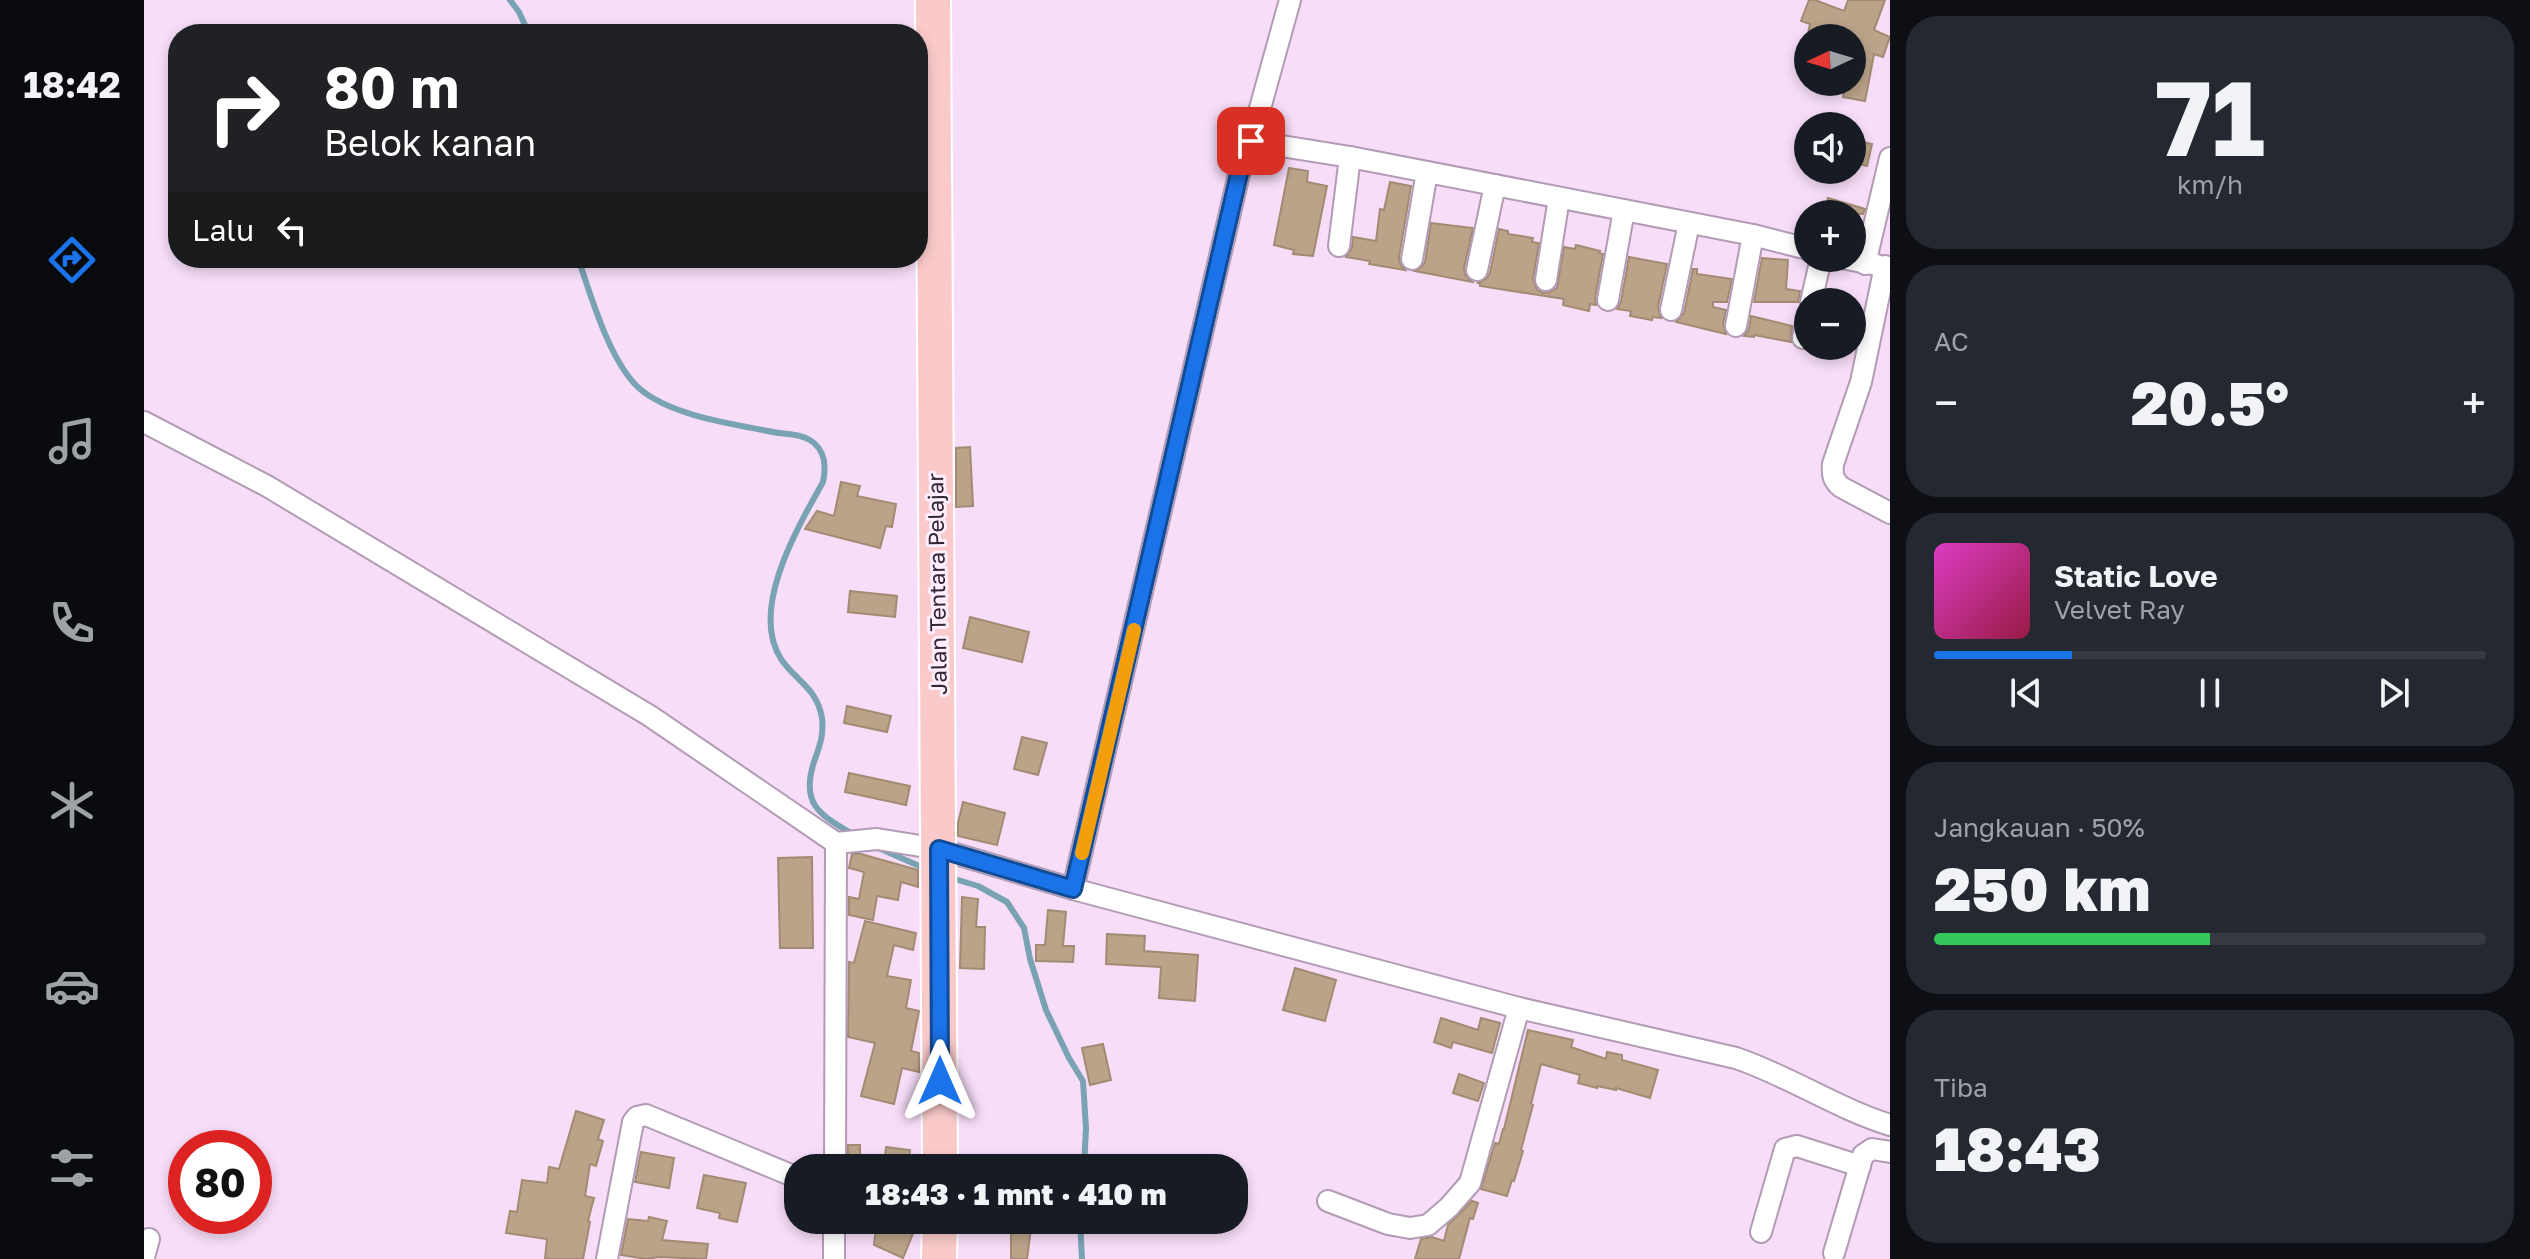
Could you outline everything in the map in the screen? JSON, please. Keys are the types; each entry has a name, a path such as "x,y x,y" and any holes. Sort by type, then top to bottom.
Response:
{"highway":[{"name":"Jalan Tentara Pelajar","path":"933,0 940,1154"},
{"path":"939,1259 940,1234"}],"street":[{"path":"1073,889 1239,174 1290,0"},
{"path":"1251,141 1350,157 1794,245"},
{"path":"1339,246 1350,157"},
{"path":"1890,158 1880,266 1861,382 1832,473 1834,481 1841,487 1890,513"},
{"path":"1412,259 1427,172"},
{"path":"1477,270 1495,185"},
{"path":"1546,280 1559,198"},
{"path":"1608,300 1624,210"},
{"path":"1671,310 1689,223"},
{"path":"1736,326 1753,235"},
{"path":"144,422 267,486 650,716 841,842 877,839 1519,1008 1736,1058 1762,1067 1849,1111 1890,1125"},
{"path":"835,1154 841,842"},
{"path":"1328,1201 1388,1224 1420,1228 1435,1221 1470,1183 1519,1008"},
{"path":"607,1259 633,1122 637,1117 646,1115 784,1172"},
{"path":"1761,1232 1785,1149 1797,1146 1860,1166"},
{"path":"1834,1253 1863,1155 1878,1149 1890,1152"},
{"path":"834,1234 834,1259"}],"building":[{"path":"1809,0 1844,11 1848,0 1885,0 1874,30 1890,37 1883,57 1874,54 1866,96 1866,24 1810,24 1801,21"},
{"path":"1843,96 1866,96 1865,101"},
{"path":"1866,143 1872,144 1866,166"},
{"path":"1289,168 1308,171 1307,182 1327,186 1313,256 1293,254 1294,250 1274,245"},
{"path":"1390,182 1411,186 1399,257 1405,270 1346,257 1352,248 1353,237 1376,241 1380,209 1384,210"},
{"path":"1431,223 1473,228 1464,268 1465,275 1472,282 1415,271 1425,262"},
{"path":"1499,229 1508,231 1508,234 1533,238 1532,242 1539,243 1533,279 1537,290 1543,293 1557,288 1564,247 1575,249 1576,245 1600,251 1603,254 1596,305 1590,304 1589,311 1563,305 1564,299 1480,286 1477,283 1490,273"},
{"path":"1629,257 1667,264 1658,307 1661,318 1653,317 1652,320 1630,316 1631,311 1617,309"},
{"path":"1762,258 1788,260 1786,289 1794,290 1794,302 1754,302"},
{"path":"1693,269 1697,269 1697,274 1732,279 1727,302 1713,302 1713,307 1726,310 1723,324 1726,334 1676,322 1684,313"},
{"path":"1751,316 1792,326 1791,342 1744,336 1749,329"},
{"path":"970,447 973,506 956,507 956,448"},
{"path":"841,482 860,486 857,496 896,504 892,527 886,526 880,548 805,529 817,511 834,516"},
{"path":"850,591 897,596 895,617 848,612"},
{"path":"970,617 1029,632 1022,662 963,648"},
{"path":"847,706 891,716 887,732 844,723"},
{"path":"1022,737 1047,743 1038,775 1014,769"},
{"path":"849,773 910,786 906,805 845,792"},
{"path":"963,802 1005,813 997,845 958,836"},
{"path":"852,854 918,870 918,887 901,882 898,900 877,896 873,920 849,915 849,897 859,899 864,872 849,868"},
{"path":"812,857 813,948 780,948 778,858"},
{"path":"962,897 978,899 976,927 985,927 984,969 960,968"},
{"path":"1048,910 1066,912 1063,946 1074,946 1073,962 1036,961 1036,945 1045,945"},
{"path":"865,921 916,933 913,950 894,945 887,976 911,980 906,1008 919,1011 911,1051 919,1053 919,1072 902,1068 894,1104 861,1096 875,1043 848,1037 849,962 854,963"},
{"path":"1107,934 1145,936 1144,951 1198,955 1195,1001 1159,998 1161,967 1106,964"},
{"path":"1295,968 1336,980 1325,1021 1283,1010"},
{"path":"1441,1018 1478,1030 1481,1018 1500,1023 1492,1053 1453,1042 1451,1048 1434,1042"},
{"path":"1528,1030 1573,1040 1571,1047 1606,1059 1607,1052 1622,1055 1622,1060 1658,1070 1650,1098 1616,1088 1597,1088 1578,1083 1580,1075 1541,1064 1523,1151 1507,1196 1481,1189 1495,1143 1499,1144 1504,1129"},
{"path":"1103,1044 1111,1080 1090,1085 1082,1048"},
{"path":"1459,1074 1484,1083 1478,1101 1453,1093"},
{"path":"576,1111 604,1120 598,1139 603,1141 596,1166 590,1164 585,1196 594,1198 583,1259 545,1259 547,1239 506,1233 510,1211 517,1212 522,1180 547,1183 549,1167 559,1169"},
{"path":"848,1145 860,1145 860,1154 848,1154"},
{"path":"886,1147 910,1150 910,1154 885,1154"},
{"path":"641,1152 674,1158 669,1188 635,1182"},
{"path":"704,1175 746,1183 737,1222 719,1218 720,1213 697,1208"},
{"path":"1472,1201 1478,1203 1473,1219 1470,1218 1459,1259 1415,1259 1421,1239 1432,1237 1444,1241 1448,1225"},
{"path":"649,1217 667,1221 662,1240 708,1244 706,1259 646,1259 621,1255 628,1219 648,1221"},
{"path":"875,1234 913,1234 903,1258 874,1245"},
{"path":"1011,1234 1030,1234 1027,1259 1011,1259"}],"waterway":[{"path":"510,0 524,24"},
{"path":"581,268 595,309 619,363 640,389 686,412 804,437 821,451 825,466 823,482 790,545 774,593 771,617 773,639 781,659 816,699 822,718 821,739 811,774 811,798 822,814 854,835"},
{"path":"874,846 926,869"},
{"path":"948,877 978,886 1007,902 1024,928 1046,1010 1083,1081 1085,1154"},
{"path":"1081,1234 1082,1259"}],"slow traffic":[{"path":"1082,853 1134,630"}],"route":[{"path":"940,1081 939,849 1073,889 1239,174 1251,141"}]}
